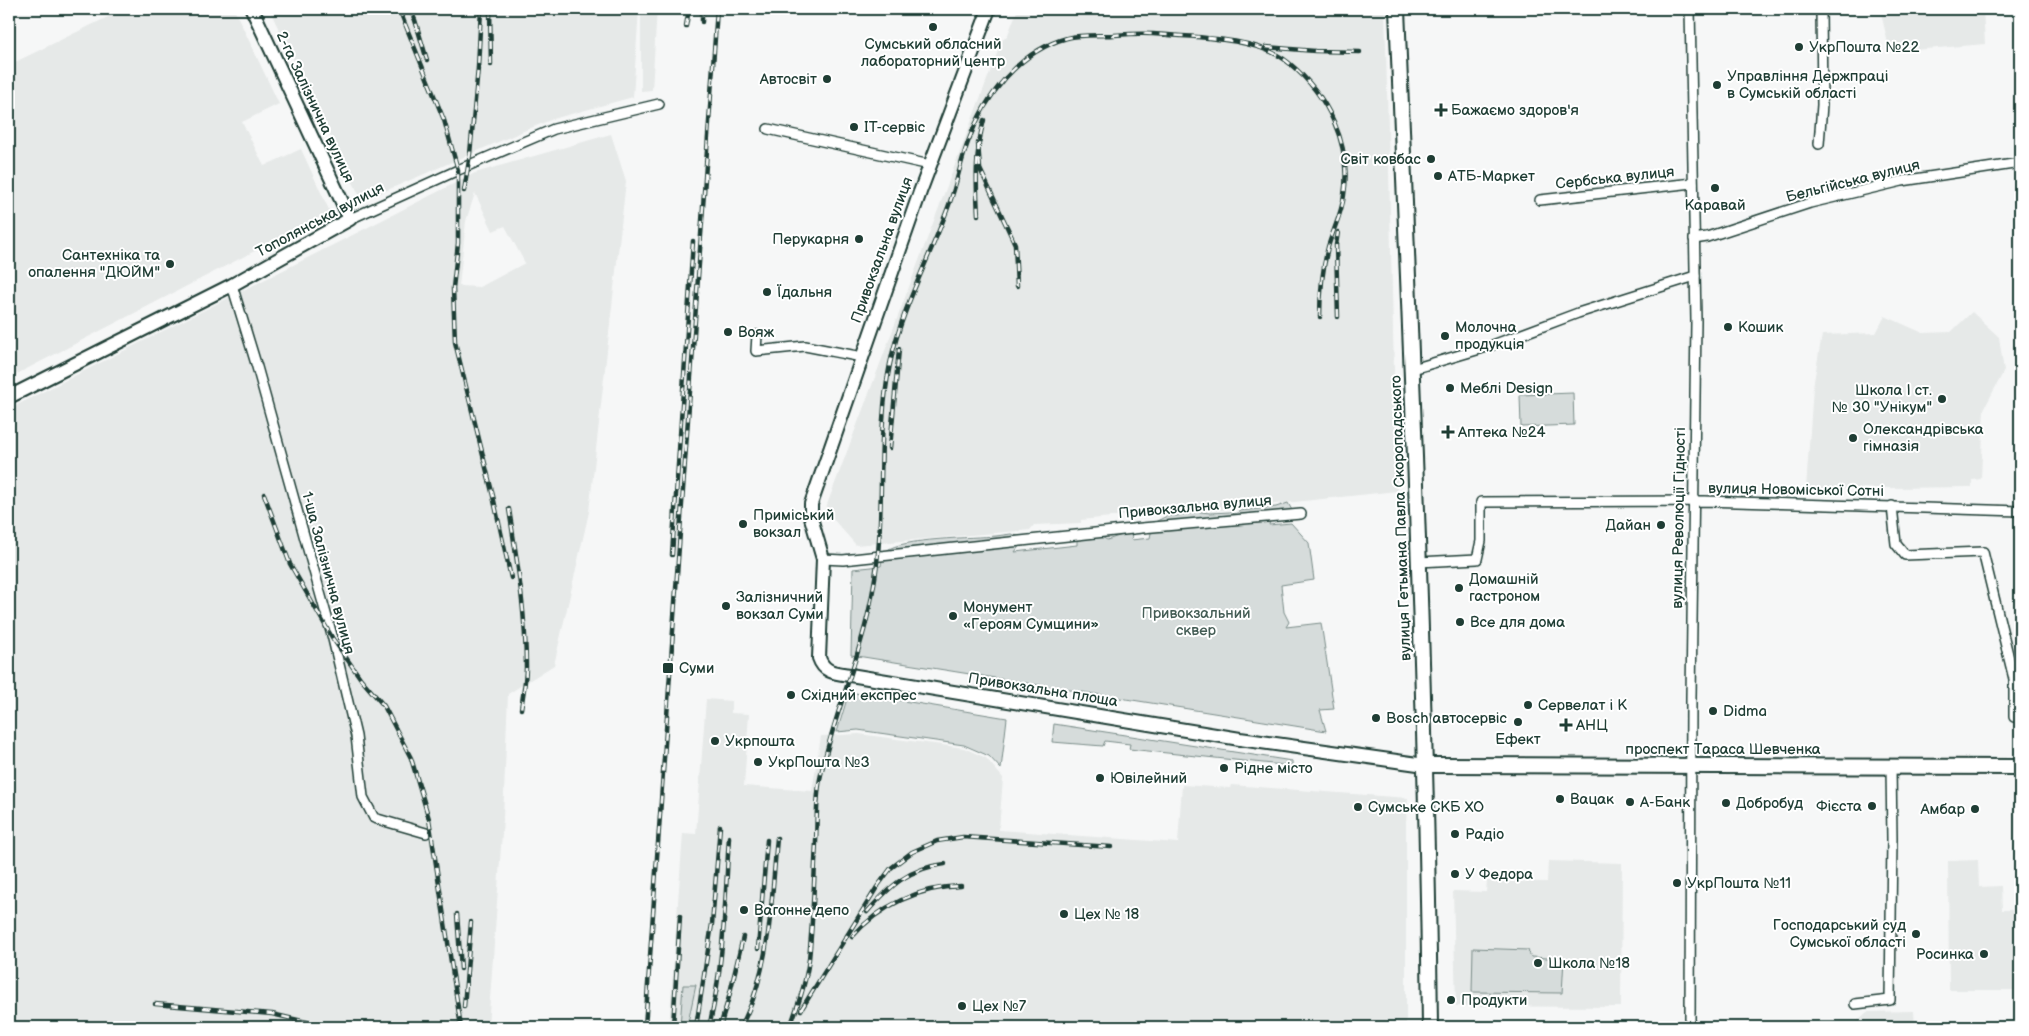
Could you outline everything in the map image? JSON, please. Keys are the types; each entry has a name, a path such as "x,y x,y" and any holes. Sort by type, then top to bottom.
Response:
{"main road":[{"name":"2-га Залізнична вулиця","path":"252,9 350,219"},
{"name":"Привокзальна вулиця","path":"811,504 930,165 989,9"},
{"name":"вулиця Гетьмана Павла Скоропадського","path":"1397,9 1413,369 1430,1027"},
{"name":"Тополянська вулиця","path":"9,397 232,285 350,219"},
{"name":"Привокзальна площа","path":"811,504 811,518 822,559 819,658 824,669 829,672 1240,739 1424,765"},
{"name":"проспект Тараса Шевченка","path":"1424,765 2020,767"}],"street":[{"name":"вулиця Революції Гідності","path":"1690,9 1695,276 1690,1027"},
{"path":"1819,144 1822,105 1820,9"},
{"name":"Тополянська вулиця","path":"350,219 554,129 659,104"},
{"path":"768,129 930,165"},
{"name":"Бельгійська вулиця","path":"1694,239 1707,237 1810,203 1902,182 2020,163"},
{"name":"Сербська вулиця","path":"1540,200 1693,183"},
{"path":"1413,369 1490,346 1578,313 1695,276"},
{"name":"1-ша Залізнична вулиця","path":"232,285 257,367 333,639 356,736 363,797 374,818 426,833"},
{"path":"757,336 756,351 805,346 862,356"},
{"name":"вулиця Новоміської Сотні","path":"1419,562 1477,559 1481,541 1481,502 1693,501 2020,510"},
{"path":"1892,506 1896,544 1905,555 1983,552 2014,679 2014,717"},
{"name":"Привокзальна вулиця","path":"822,559 843,560 1134,528 1302,514"},
{"path":"1855,1004 1890,1000 1892,839 1890,767"}],"shaded area":[{"path":"132,9 234,9 279,104 242,122 264,166 301,149 330,212 9,378 9,65 112,15"},
{"path":"269,9 639,9 633,97 553,119 362,201"},
{"path":"641,9 657,9 652,90 641,91"},
{"path":"1016,9 1385,9 1397,491 1210,511 1201,508 1081,520 1081,523 1034,525 1030,530 856,545 825,510 1002,40 1007,37 1017,11"},
{"path":"1880,9 1983,9 1985,44 1890,52"},
{"path":"611,134 626,181 589,512 554,665 508,694 503,819 488,1027 9,1027 9,409 475,173","holes":["475,193 493,231 505,226 525,263 480,287 459,286 466,221"]},
{"path":"1972,312 1999,337 2004,371 1984,409 1981,479 1972,480 1972,487 1806,489 1813,387 1822,335 1876,333 1885,316 1923,333 1951,332"},
{"path":"706,699 731,701 731,713 749,714 744,786 812,791 821,736 859,734 964,748 986,758 1003,778 999,830 1178,843 1182,785 1230,788 1231,785 1408,798 1406,822 1406,1027 669,1027 683,833 696,834"},
{"name":"Росинка","path":"1978,860 1979,887 2001,886 2002,910 2012,910 2013,918 2020,918 2020,990 1949,990 1948,861"},
{"name":"Школа №18","path":"1548,861 1622,863 1621,1007 1456,1006 1453,891 1486,892 1487,881 1547,882"},
{"path":"1914,1011 1915,1027 1856,1027 1857,1021 1867,1012"}],"green space":[{"path":"1573,393 1574,425 1521,427 1520,395"},
{"name":"Привокзальний сквер","path":"1288,503 1293,512 1291,515 1283,520 1270,521 1269,525 1291,523 1309,543 1314,580 1281,585 1284,612 1289,622 1286,627 1321,623 1334,709 1320,710 1326,731 851,655 853,569 881,566 882,558 886,551 894,547 921,541 1011,534 1021,537 1022,542 1015,552 1077,545 1077,538 1098,535 1107,540 1128,533 1132,536 1131,540 1150,538 1153,523 1167,516 1177,516 1193,511 1210,513 1230,512 1235,514 1240,511 1276,507"},
{"path":"849,692 1007,718 1001,769 989,756 964,745 858,730 837,732"},
{"path":"1054,724 1292,761 1292,766 1129,749 1130,744 1105,741 1103,746 1052,742"},
{"path":"1473,948 1528,950 1531,957 1564,959 1562,993 1472,992"},
{"path":"683,985 696,985 687,1027 680,1027"}],"railway":[{"path":"399,9 444,120 458,170 458,243 453,288 455,342 511,578"},
{"path":"410,9 427,60"},
{"path":"464,191 470,154 481,9"},
{"path":"490,9 491,65"},
{"path":"686,26 689,9"},
{"path":"702,9 702,22"},
{"path":"645,1027 717,9"},
{"path":"790,1027 808,968 817,802 820,779 832,732 862,638 873,590 879,534 883,420 890,364 909,301 950,202 968,142 975,125 994,92 1019,64 1034,53 1050,44 1079,36 1148,34 1206,38 1243,43 1276,54 1303,76 1326,106 1334,122 1344,158 1346,176 1344,195 1326,256 1320,299 1320,317"},
{"path":"1266,47 1360,52"},
{"path":"978,215 977,167 984,120"},
{"path":"978,143 980,169 1015,244 1017,286"},
{"path":"1338,232 1336,245 1338,317"},
{"path":"672,555 693,241"},
{"path":"890,448 899,349"},
{"path":"264,494 290,564 333,639 361,679 384,706 411,758 429,819 461,1027"},
{"path":"509,509 521,588 526,647 526,672 521,709"},
{"path":"696,1027 712,924 720,826"},
{"path":"709,1027 721,957 729,837"},
{"path":"801,1010 877,887 891,868 912,852 937,841 963,837 1111,847"},
{"path":"741,1027 753,999 764,960 770,919 777,838"},
{"path":"758,949 767,840"},
{"path":"867,912 892,886 901,880 921,870 945,864"},
{"path":"852,937 875,916 901,900 930,890 961,886"},
{"path":"457,914 461,969"},
{"path":"673,1027 680,916"},
{"path":"464,1007 471,922"},
{"path":"720,1027 743,937"},
{"path":"155,1004 272,1014 328,1027"}],"place":[{"name":"Сумський обласний лабораторний центр","path":"933,27"},
{"name":"УкрПошта №22","path":"1799,47"},
{"name":"Автосвіт","path":"827,79"},
{"name":"Управління Держпраці в Сумській області","path":"1717,85"},
{"name":"Бажаємо здоров'я","path":"1441,110"},
{"name":"IT-сервіс","path":"854,127"},
{"name":"Світ ковбас","path":"1431,159"},
{"name":"АТБ-Маркет","path":"1438,176"},
{"name":"Каравай","path":"1715,188"},
{"name":"Перукарня","path":"859,239"},
{"name":"Сантехніка та опалення \"ДЮЙМ\"","path":"170,264"},
{"name":"Їдальня","path":"767,292"},
{"name":"Кошик","path":"1728,327"},
{"name":"Вояж","path":"728,332"},
{"name":"Молочна продукція","path":"1445,336"},
{"name":"Меблі Design","path":"1450,388"},
{"name":"Школа І ст. № 30 \"Унікум\"","path":"1942,399"},
{"name":"Аптека №24","path":"1448,432"},
{"name":"Олександрівська гімназія","path":"1853,438"},
{"name":"Приміський вокзал","path":"743,524"},
{"name":"Дайан","path":"1661,525"},
{"name":"Домашній гастроном","path":"1459,588"},
{"name":"Залізничний вокзал Суми","path":"726,606"},
{"name":"Монумент «Героям Сумщини»","path":"953,616"},
{"name":"Все для дома","path":"1460,622"},
{"name":"Суми","path":"668,668"},
{"name":"Східний експрес","path":"791,695"},
{"name":"Сервелат і К","path":"1528,705"},
{"name":"Didma","path":"1713,711"},
{"name":"Bosch автосервіс","path":"1376,718"},
{"name":"Ефект","path":"1518,722"},
{"name":"АНЦ","path":"1566,725"},
{"name":"Укрпошта","path":"715,741"},
{"name":"УкрПошта №3","path":"758,762"},
{"name":"Рідне місто","path":"1224,768"},
{"name":"Ювілейний","path":"1100,778"},
{"name":"Вацак","path":"1560,799"},
{"name":"А-Банк","path":"1630,802"},
{"name":"Добробуд","path":"1726,803"},
{"name":"Фієста","path":"1872,806"},
{"name":"Сумське СКБ ХО","path":"1358,807"},
{"name":"Амбар","path":"1975,809"},
{"name":"Радіо","path":"1455,834"},
{"name":"У Федора","path":"1455,874"},
{"name":"УкрПошта №11","path":"1677,883"},
{"name":"Вагонне депо","path":"744,910"},
{"name":"Цех № 18","path":"1064,914"},
{"name":"Господарський суд Сумської області","path":"1916,934"},
{"name":"Росинка","path":"1984,954"},
{"name":"Школа №18","path":"1538,963"},
{"name":"Продукти","path":"1451,1000"},
{"name":"Цех №7","path":"962,1006"}]}
